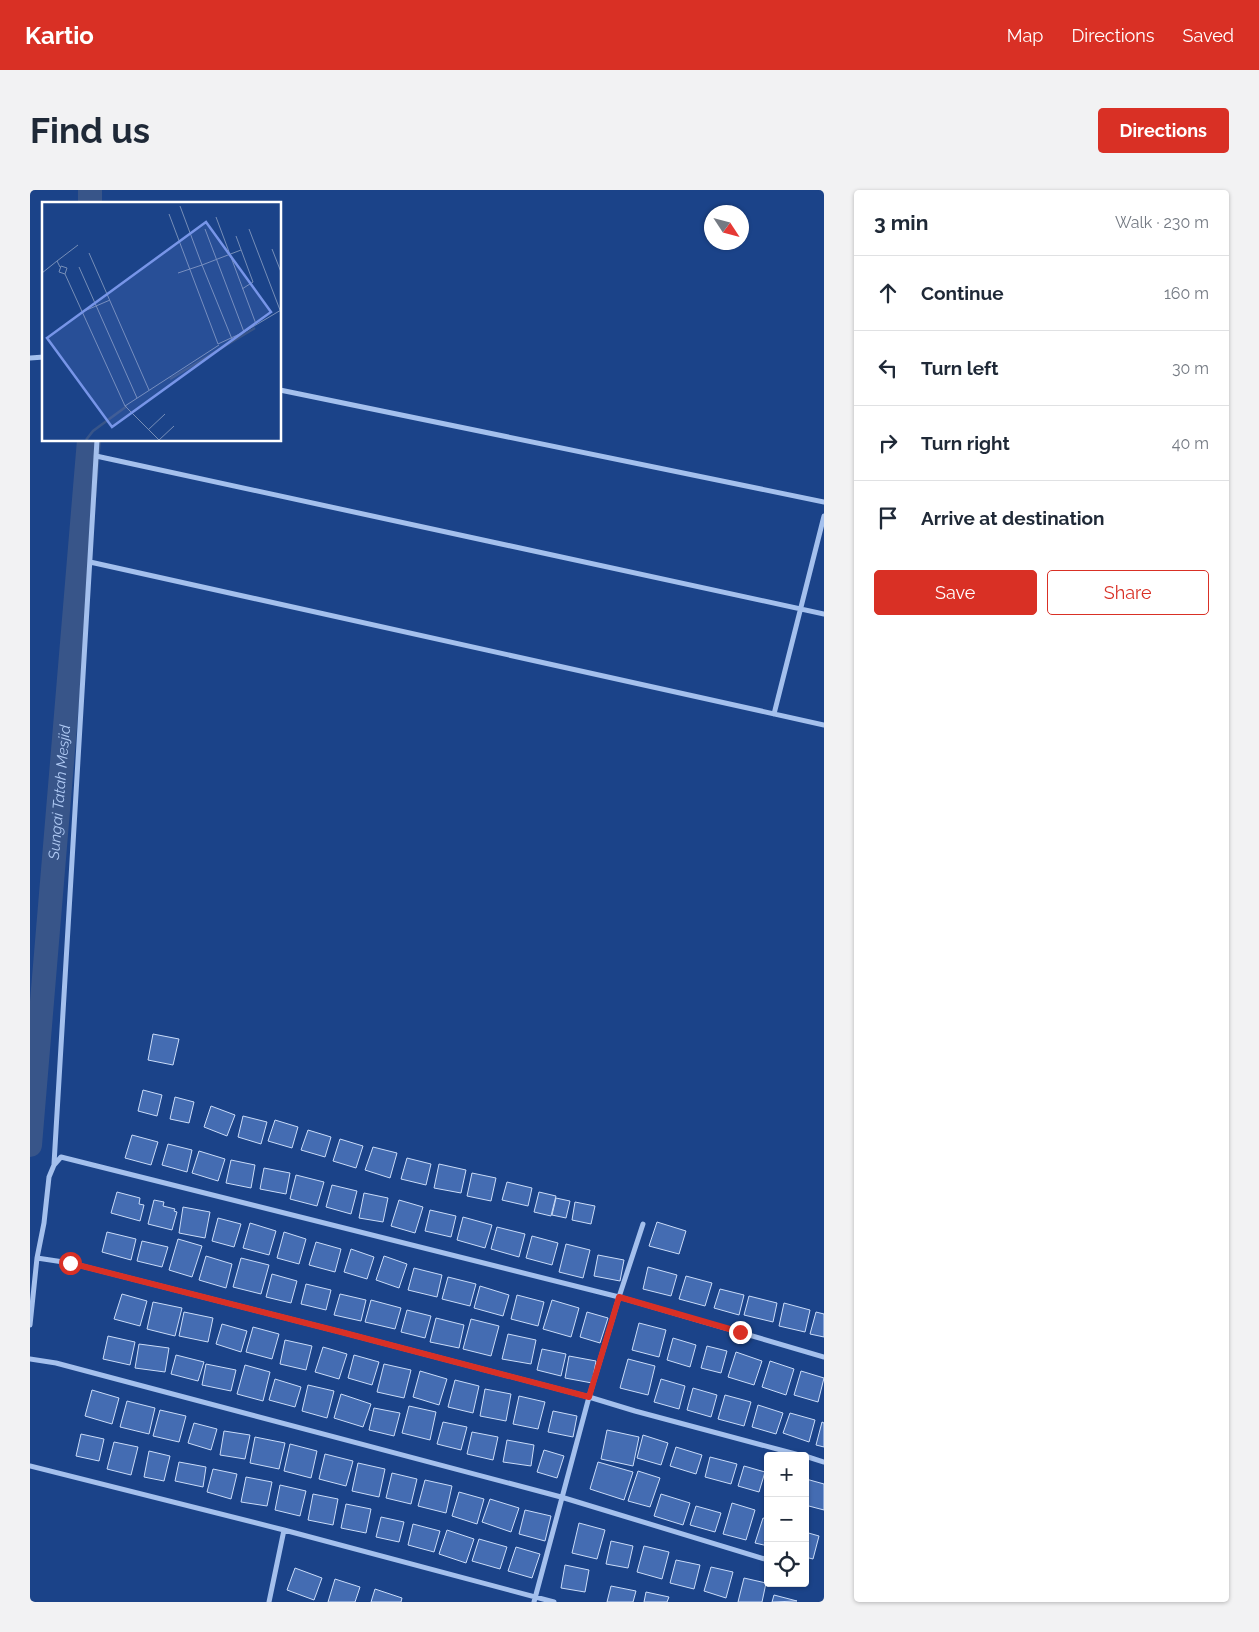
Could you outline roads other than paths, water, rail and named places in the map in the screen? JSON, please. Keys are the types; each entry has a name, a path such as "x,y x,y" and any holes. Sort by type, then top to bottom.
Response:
{"street":[{"path":"281,390 824,502"},
{"path":"54,1165 97,441"},
{"path":"96,456 824,614"},
{"path":"774,714 824,516"},
{"path":"90,562 824,725"},
{"path":"30,1326 37,1258 44,1223 49,1177 54,1165 61,1157 619,1297 824,1357"},
{"path":"534,1599 589,1397 643,1224"},
{"path":"37,1258 70,1263 341,1332 789,1452"},
{"path":"30,1359 56,1363 562,1497 764,1559"},
{"path":"809,1458 824,1462"},
{"path":"30,1466 284,1530 534,1599 554,1602"},
{"path":"269,1602 284,1530"}],"waterway":[{"name":"Sungai Tatah Mesjid","path":"90,190 90,202"},
{"name":"Sungai Tatah Mesjid","path":"30,1145 89,441"}]}
